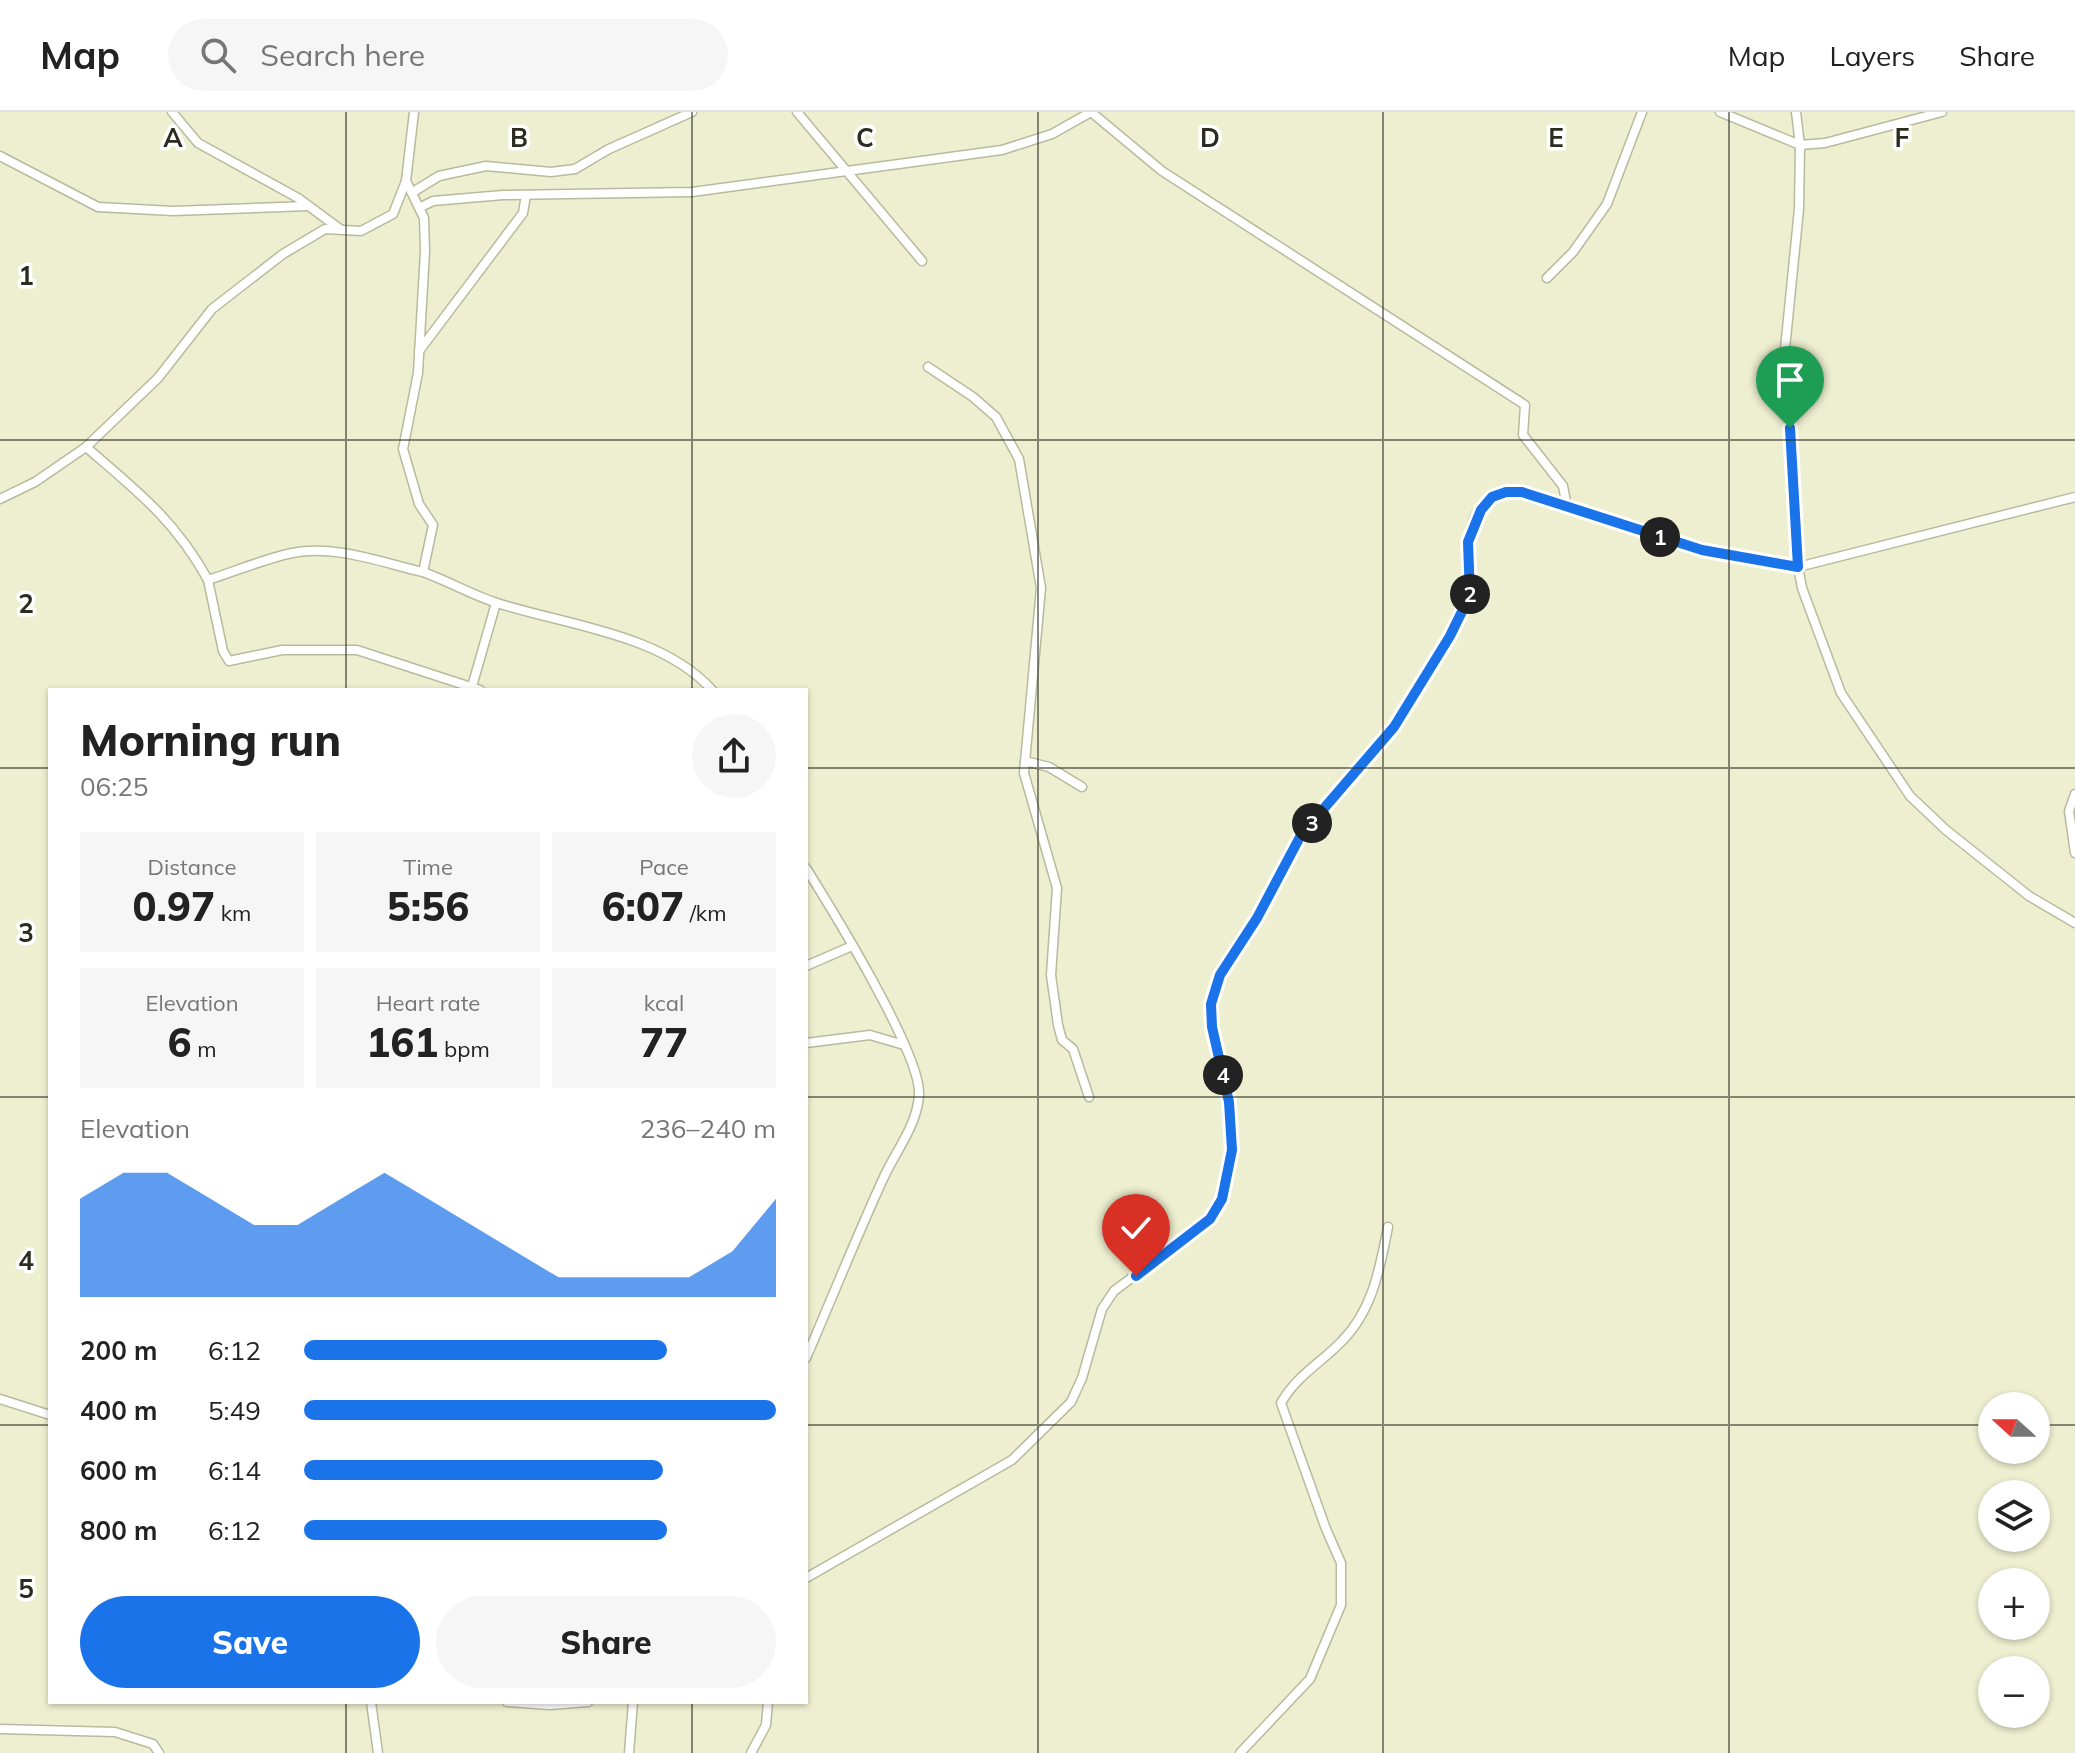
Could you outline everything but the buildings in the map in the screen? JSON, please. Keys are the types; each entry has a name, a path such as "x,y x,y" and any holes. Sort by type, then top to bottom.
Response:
{"street":[{"path":"172,112 198,143 308,206 341,230"},
{"path":"0,499 35,482 86,447 158,378 204,318 227,296 317,232 369,228 393,214 406,181 414,112"},
{"path":"413,192 439,176 486,166 551,172 575,169 609,149 692,112"},
{"path":"797,112 922,261"},
{"path":"421,207 454,198 681,193 1002,150 1052,134 1091,112 1115,135 1174,179 1525,405 1523,435 1563,486 1567,507"},
{"path":"1547,278 1573,252 1607,204 1642,112"},
{"path":"1720,112 1800,145 1825,143 1942,112"},
{"path":"1796,112 1800,145 1799,209 1785,349 1798,567 1802,588 1841,693 1910,796 1946,830 2029,896 2075,923"},
{"path":"0,156 98,207 173,211 308,206"},
{"path":"406,181 421,207 425,251 419,351 403,449 416,496 433,525 423,572"},
{"path":"419,351 523,213 526,195"},
{"path":"928,367 973,397 996,417 1019,459 1041,588 1025,761 1029,799 1057,888 1051,975 1054,1005 1062,1040 1073,1049 1089,1097"},
{"path":"86,447 169,520 187,543 208,580 223,651 229,661 282,650 357,650 471,688"},
{"path":"808,1577 1012,1460 1071,1402 1082,1378 1102,1309 1114,1291 1210,1219 1222,1199 1232,1150 1229,1102 1212,1027 1211,1004 1220,975 1257,918 1301,835 1394,727 1444,648 1470,595 1468,542 1481,510 1492,497 1506,492 1522,492 1702,550 1798,567 2075,497"},
{"path":"208,580 294,553 345,554 423,572 496,603 579,623 688,667 709,688"},
{"path":"474,688 496,603"},
{"path":"1025,761 1049,767 1082,787"},
{"path":"2075,794 2069,811 2075,853"},
{"path":"808,874 852,946 904,1045 916,1069 919,1094 915,1113 808,1354"},
{"path":"808,965 852,946"},
{"path":"808,1043 870,1035 904,1045"},
{"path":"1240,1753 1310,1679 1341,1605 1341,1563 1281,1403 1293,1383 1344,1340 1375,1290 1388,1227"},
{"path":"0,1399 48,1414"},
{"path":"371,1704 378,1753"},
{"path":"536,1704 563,1704"},
{"path":"629,1753 633,1704"},
{"path":"751,1753 766,1725 768,1704"},
{"path":"0,1729 115,1732 153,1744 159,1753"}],"route":[{"path":"1136,1276 1210,1219 1222,1199 1232,1150 1229,1102 1212,1027 1211,1004 1220,975 1257,918 1285,860 1301,835 1394,727 1466,608 1470,595 1468,542 1481,510 1492,497 1506,492 1522,492 1702,550 1798,567 1790,428"}]}
